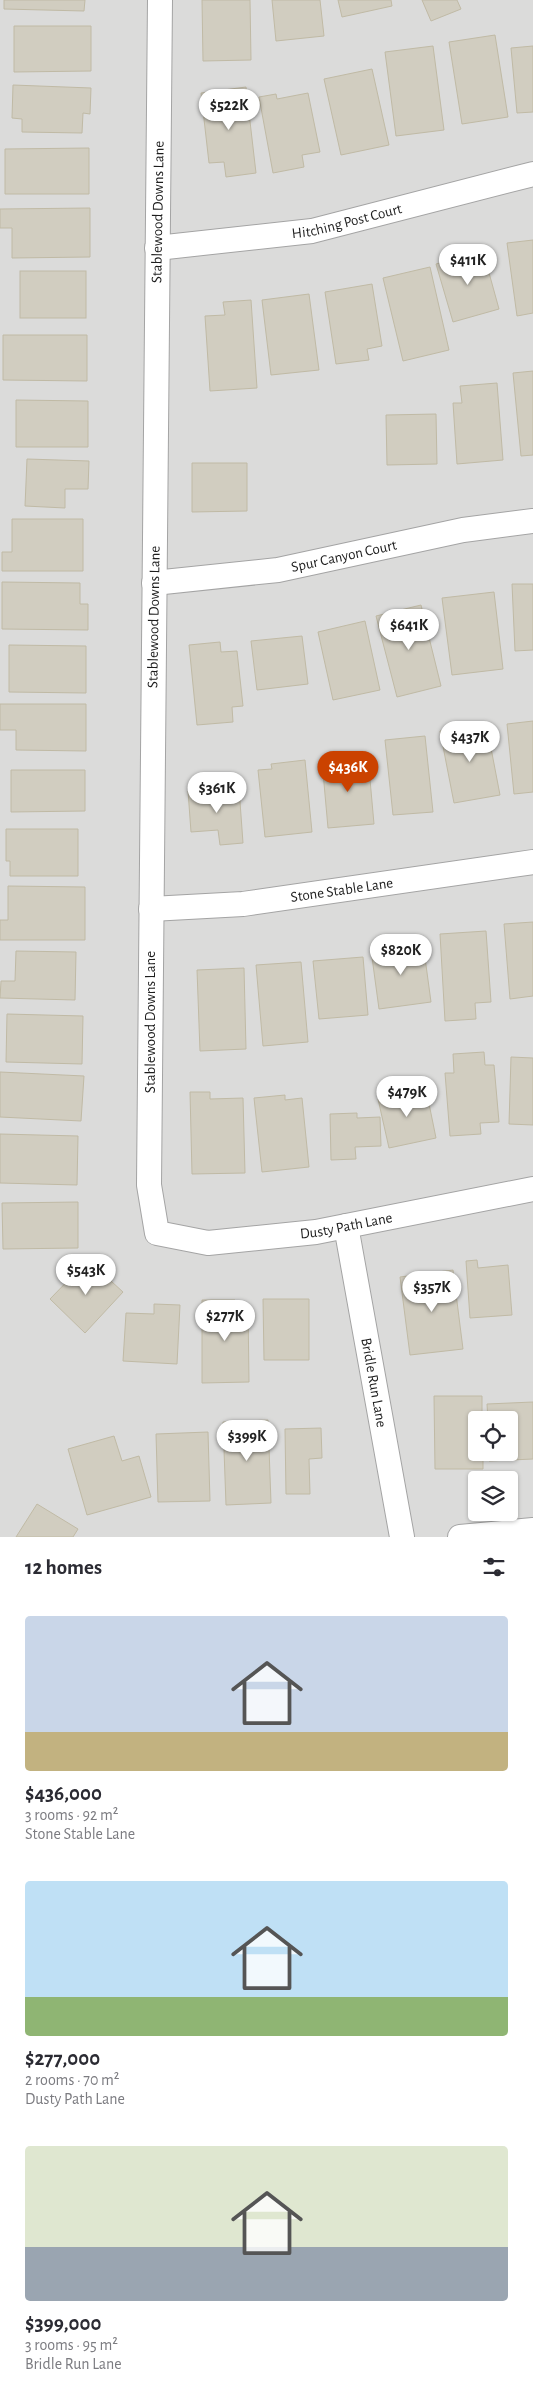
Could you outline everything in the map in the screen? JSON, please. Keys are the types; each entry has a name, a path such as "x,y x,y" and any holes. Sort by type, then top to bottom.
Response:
{"street":[{"name":"Stablewood Downs Lane","path":"157,1233 149,1185 160,0"},
{"name":"Hitching Post Court","path":"157,248 312,232 533,174"},
{"name":"Spur Canyon Court","path":"154,583 278,570 463,530 533,521"},
{"name":"Stone Stable Lane","path":"151,909 243,904 533,862"},
{"name":"Dusty Path Lane","path":"157,1233 208,1243 316,1232 533,1189"},
{"name":"Bridle Run Lane","path":"346,1226 402,1537"},
{"path":"460,1537 533,1530"}],"shaded area":[{"path":"0,0 533,0 533,1537 0,1537"}],"building":[{"path":"4,0 85,0 84,11 4,9"},
{"path":"202,0 250,0 251,60 203,61"},
{"path":"272,0 320,0 324,36 276,41"},
{"path":"338,0 391,0 392,6 342,17"},
{"path":"422,0 457,0 461,9 431,21"},
{"path":"14,26 91,26 91,71 14,72"},
{"path":"495,35 508,117 462,124 449,42"},
{"path":"433,46 444,130 396,136 385,52"},
{"path":"533,46 533,112 517,113 511,48"},
{"path":"372,69 389,145 341,155 324,79"},
{"path":"13,85 91,88 90,114 83,113 82,133 22,132 22,119 12,118"},
{"path":"246,87 256,173 226,177 224,162 209,163 201,93"},
{"path":"308,93 320,152 302,155 304,167 273,173 259,97 276,94 277,99"},
{"path":"89,148 89,194 5,194 5,149"},
{"path":"90,208 90,257 12,258 12,228 0,228 0,209"},
{"path":"533,240 533,313 517,316 507,243"},
{"path":"483,251 499,309 453,322 436,264"},
{"path":"430,267 449,350 403,361 383,278"},
{"path":"20,271 86,271 86,318 20,318"},
{"path":"372,284 382,346 367,349 369,360 336,364 325,292"},
{"path":"309,294 319,370 271,375 262,300"},
{"path":"251,300 257,388 210,391 205,316 225,315 223,302"},
{"path":"3,335 87,335 87,381 3,380"},
{"path":"533,371 533,455 521,456 513,373"},
{"path":"497,383 503,460 457,464 453,403 462,403 460,386"},
{"path":"16,400 88,401 88,447 16,447"},
{"path":"436,414 437,464 387,465 386,415"},
{"path":"27,459 89,461 88,489 65,489 65,508 25,506"},
{"path":"192,463 247,463 247,511 192,512"},
{"path":"12,519 83,519 83,571 2,571 2,552 12,552"},
{"path":"2,582 80,583 80,604 88,604 88,630 2,629"},
{"path":"512,584 533,584 533,650 515,651"},
{"path":"494,592 503,669 452,675 442,598"},
{"path":"421,605 441,686 397,697 376,616"},
{"path":"365,621 380,690 333,700 318,632"},
{"path":"302,636 308,684 257,690 251,641"},
{"path":"220,642 221,652 237,651 243,706 232,707 233,722 197,725 189,645"},
{"path":"9,645 86,646 86,693 9,692"},
{"path":"0,704 86,704 86,751 16,750 16,730 0,730"},
{"path":"533,721 533,792 514,794 507,724"},
{"path":"486,722 500,795 454,803 440,731"},
{"path":"425,736 433,812 393,815 385,740"},
{"path":"368,757 374,824 328,828 322,761"},
{"path":"305,760 312,832 265,837 258,770 272,769 271,764"},
{"path":"11,770 85,770 85,811 11,812"},
{"path":"239,788 243,843 220,845 218,830 191,832 188,791"},
{"path":"6,829 78,829 78,876 10,876 10,861 6,861"},
{"path":"8,886 85,887 85,940 0,940 0,920 8,920"},
{"path":"533,922 533,996 510,999 504,924"},
{"path":"486,931 491,1002 475,1003 476,1019 445,1021 440,934"},
{"path":"423,943 431,1002 379,1009 371,950"},
{"path":"16,951 76,952 75,1000 0,998 1,981 15,981"},
{"path":"363,957 368,1015 319,1019 313,961"},
{"path":"301,962 308,1042 263,1046 256,965"},
{"path":"244,968 246,1049 200,1051 197,970"},
{"path":"7,1014 83,1016 82,1064 6,1062"},
{"path":"484,1052 485,1065 494,1065 499,1122 480,1123 481,1134 450,1136 445,1073 454,1073 453,1054"},
{"path":"511,1057 533,1058 533,1125 509,1124"},
{"path":"0,1072 84,1076 81,1121 0,1117"},
{"path":"426,1089 436,1138 389,1148 378,1099"},
{"path":"190,1092 210,1092 210,1099 243,1098 245,1173 192,1174"},
{"path":"285,1095 285,1100 302,1098 309,1167 262,1172 254,1098"},
{"path":"357,1113 357,1118 380,1117 381,1146 355,1147 356,1159 331,1160 330,1114"},
{"path":"0,1134 78,1136 77,1185 0,1183"},
{"path":"78,1202 78,1248 3,1249 2,1203"},
{"path":"88,1260 123,1292 85,1333 50,1299"},
{"path":"477,1260 478,1268 508,1265 512,1315 470,1318 466,1261"},
{"path":"453,1270 463,1349 410,1355 400,1277"},
{"path":"263,1299 309,1299 309,1360 264,1360"},
{"path":"202,1300 235,1300 235,1307 248,1307 249,1382 202,1383"},
{"path":"154,1304 180,1305 177,1364 123,1361 126,1313 154,1314"},
{"path":"434,1396 482,1396 482,1411 468,1411 468,1461 483,1461 483,1469 435,1469"},
{"path":"533,1402 533,1459 518,1460 518,1411 487,1411 487,1404"},
{"path":"268,1420 271,1503 226,1505 223,1422"},
{"path":"321,1428 322,1458 309,1459 310,1494 286,1494 285,1429"},
{"path":"208,1432 210,1501 158,1502 156,1434"},
{"path":"114,1436 122,1461 139,1456 151,1497 87,1515 68,1449"},
{"path":"37,1504 78,1529 73,1537 16,1537"}]}
